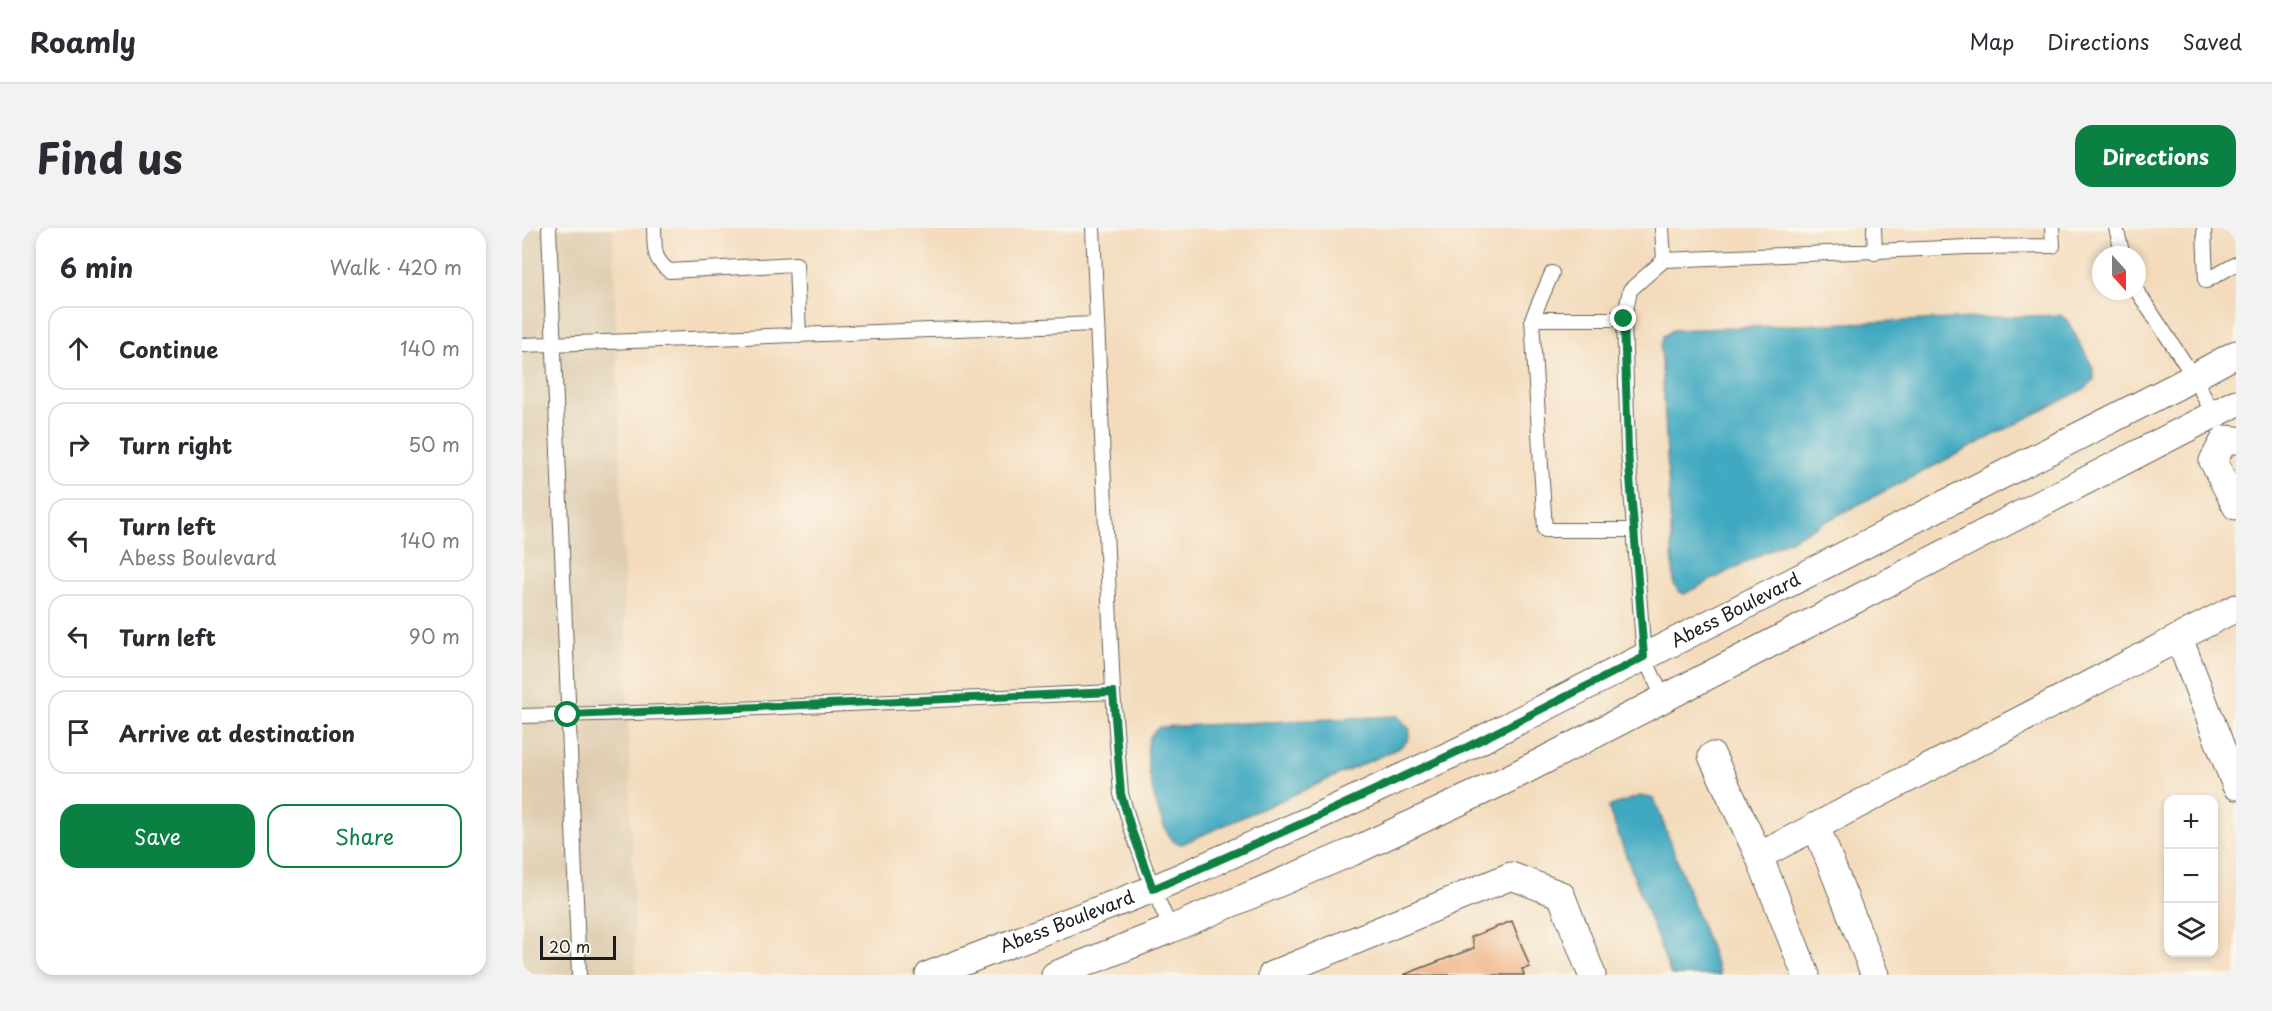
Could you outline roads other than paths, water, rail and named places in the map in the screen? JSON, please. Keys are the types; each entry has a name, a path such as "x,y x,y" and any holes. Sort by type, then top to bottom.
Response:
{"street":[{"name":"Abess Boulevard","path":"929,975 1153,889 1461,750 2236,354"},
{"path":"1055,975 1171,929 1352,852 1508,779 2225,408 2230,440 2213,460 2236,506"},
{"path":"1759,855 2236,608"},
{"path":"2179,638 2236,786"},
{"path":"1712,756 1759,855 1806,975"},
{"path":"1816,826 1875,975"},
{"path":"1272,975 1511,876 1561,895 1592,975"}],"lane":[{"path":"549,228 579,975"},
{"path":"654,228 656,256 669,271 796,264 799,336"},
{"path":"1093,228 1113,692 1121,794 1153,889 1171,929"},
{"path":"1662,228 1664,260"},
{"path":"1874,228 1875,253"},
{"path":"1663,697 1644,657 1628,451 1624,319 1630,290 1664,260 1875,253 1968,247 2053,246 2052,228"},
{"path":"2116,228 2121,246"},
{"path":"2204,228 2206,281 2236,264"},
{"path":"1552,273 1532,319 1545,530 1634,530"},
{"path":"2143,300 2194,377 2225,408"},
{"path":"1532,319 1624,319"},
{"path":"522,345 1096,324"},
{"path":"522,716 1113,692"}],"water":[{"path":"2060,315 2067,320 2093,368 2094,380 2086,388 1684,594 1678,591 1674,584 1661,346 1664,336 1673,330"},
{"path":"1398,716 1410,730 1408,740 1399,748 1182,844 1173,841 1162,822 1153,791 1148,759 1150,737 1160,727"},
{"path":"1640,796 1655,801 1720,975 1671,975 1608,807"}]}
